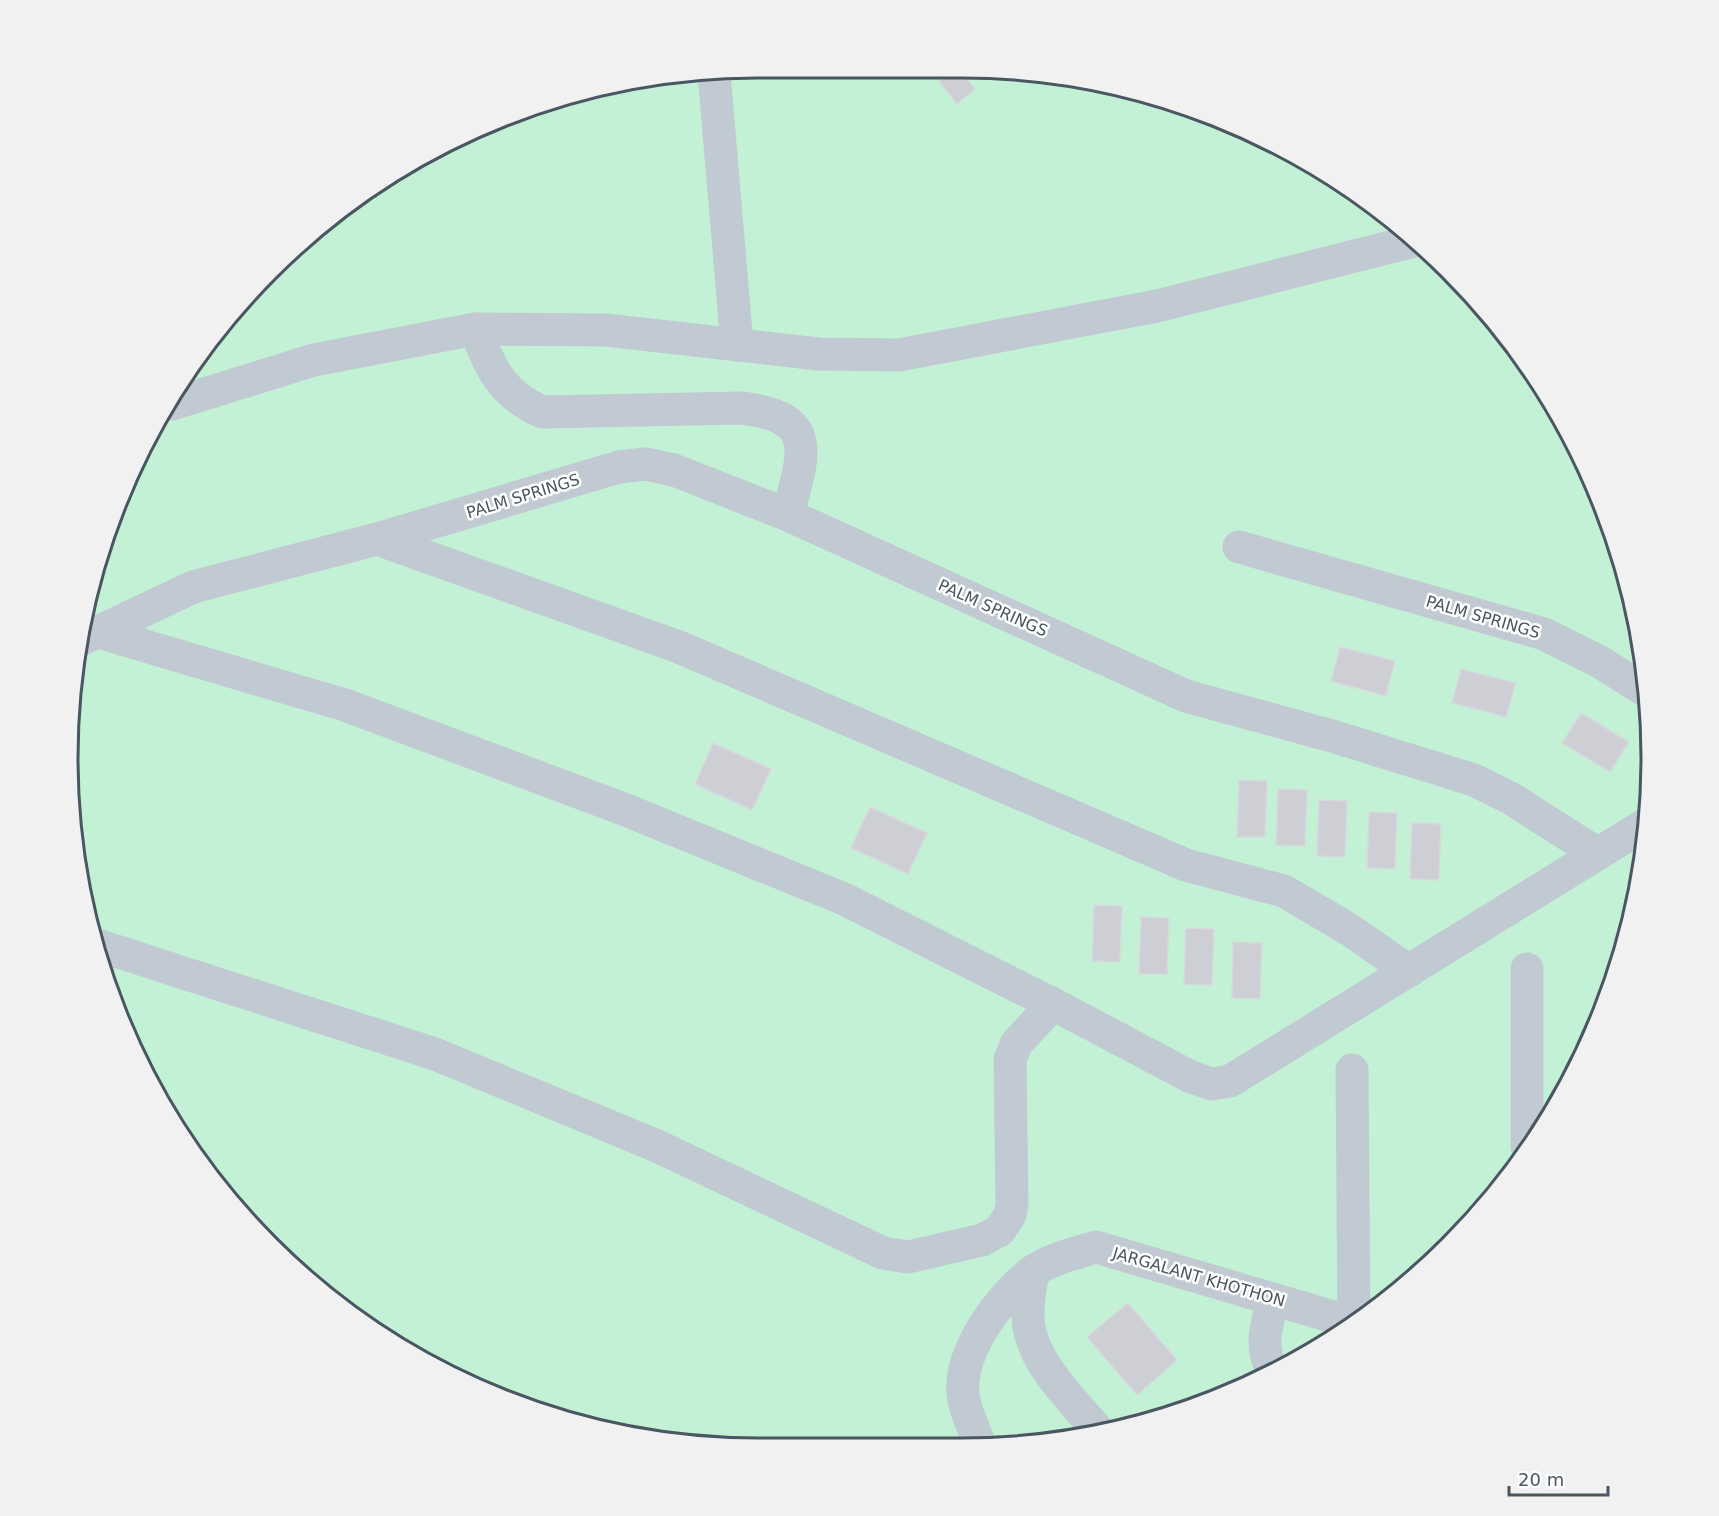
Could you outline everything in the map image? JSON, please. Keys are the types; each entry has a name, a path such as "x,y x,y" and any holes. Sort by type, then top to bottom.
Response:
{"street":[{"path":"715,79 737,345"},
{"path":"179,402 314,360 475,329 606,330 818,354 899,355 1157,306 1405,243"},
{"path":"475,329 501,383 521,403 542,412 741,408 765,411 784,419 800,436 803,455 788,515"},
{"name":"PALM SPRINGS","path":"89,636 193,587 377,539 610,470 645,464 674,470 788,515 1186,696 1332,736 1474,780 1512,799 1598,854"},
{"path":"377,539 679,647 1186,865 1284,891 1350,930 1409,971"},
{"name":"PALM SPRINGS","path":"1239,547 1544,634 1600,662 1637,685"},
{"path":"89,636 345,705 626,810 844,898 1199,1081 1220,1084 1230,1081 1637,830"},
{"path":"105,948 435,1054 657,1146 883,1253 908,1257 991,1237 1010,1215 1013,1126 1010,1060 1016,1044 1053,1004"},
{"path":"1527,969 1527,1134"},
{"path":"1352,1070 1354,1312"},
{"name":"JARGALANT KHOTHON","path":"978,1438 963,1398 967,1359 995,1306 1034,1271 1070,1254 1096,1247 1343,1320"},
{"path":"1034,1271 1028,1320 1034,1343 1045,1366 1093,1425"},
{"path":"1269,1364 1264,1354 1265,1332 1273,1299"}],"green space":[{"path":"961,78 1005,79 1050,84 1137,101 1180,114 1262,148 1301,169 1375,219 1442,277 1472,310 1526,380 1550,418 1571,457 1605,539 1628,625 1635,669 1640,714 1640,802 1628,891 1618,934 1605,977 1571,1059 1550,1098 1500,1172 1442,1239 1409,1269 1339,1323 1301,1347 1262,1368 1180,1402 1094,1425 1005,1437 714,1437 625,1425 582,1415 498,1386 457,1368 380,1323 344,1297 277,1239 219,1172 169,1098 148,1059 114,977 91,891 79,802 79,714 84,669 91,625 114,539 148,457 193,380 219,344 277,277 344,219 418,169 457,148 539,114 625,91 714,79"}],"building":[{"path":"943,78 966,78 975,89 957,104 939,81"},
{"path":"1340,647 1395,661 1386,696 1331,681"},
{"path":"1461,669 1516,683 1506,717 1452,703"},
{"path":"1581,713 1629,742 1610,772 1562,743"},
{"path":"713,743 771,769 752,810 695,784"},
{"path":"1239,780 1267,781 1265,837 1237,837"},
{"path":"1278,789 1307,790 1305,846 1276,845"},
{"path":"1319,800 1347,801 1345,857 1317,856"},
{"path":"870,807 927,833 908,874 851,848"},
{"path":"1369,812 1397,813 1395,869 1367,868"},
{"path":"1412,823 1441,824 1439,880 1410,879"},
{"path":"1094,905 1122,906 1120,962 1092,961"},
{"path":"1141,917 1169,918 1167,974 1139,974"},
{"path":"1186,928 1214,929 1212,985 1184,984"},
{"path":"1233,942 1262,943 1260,999 1232,998"},
{"path":"1128,1303 1177,1360 1137,1395 1087,1337"}]}
